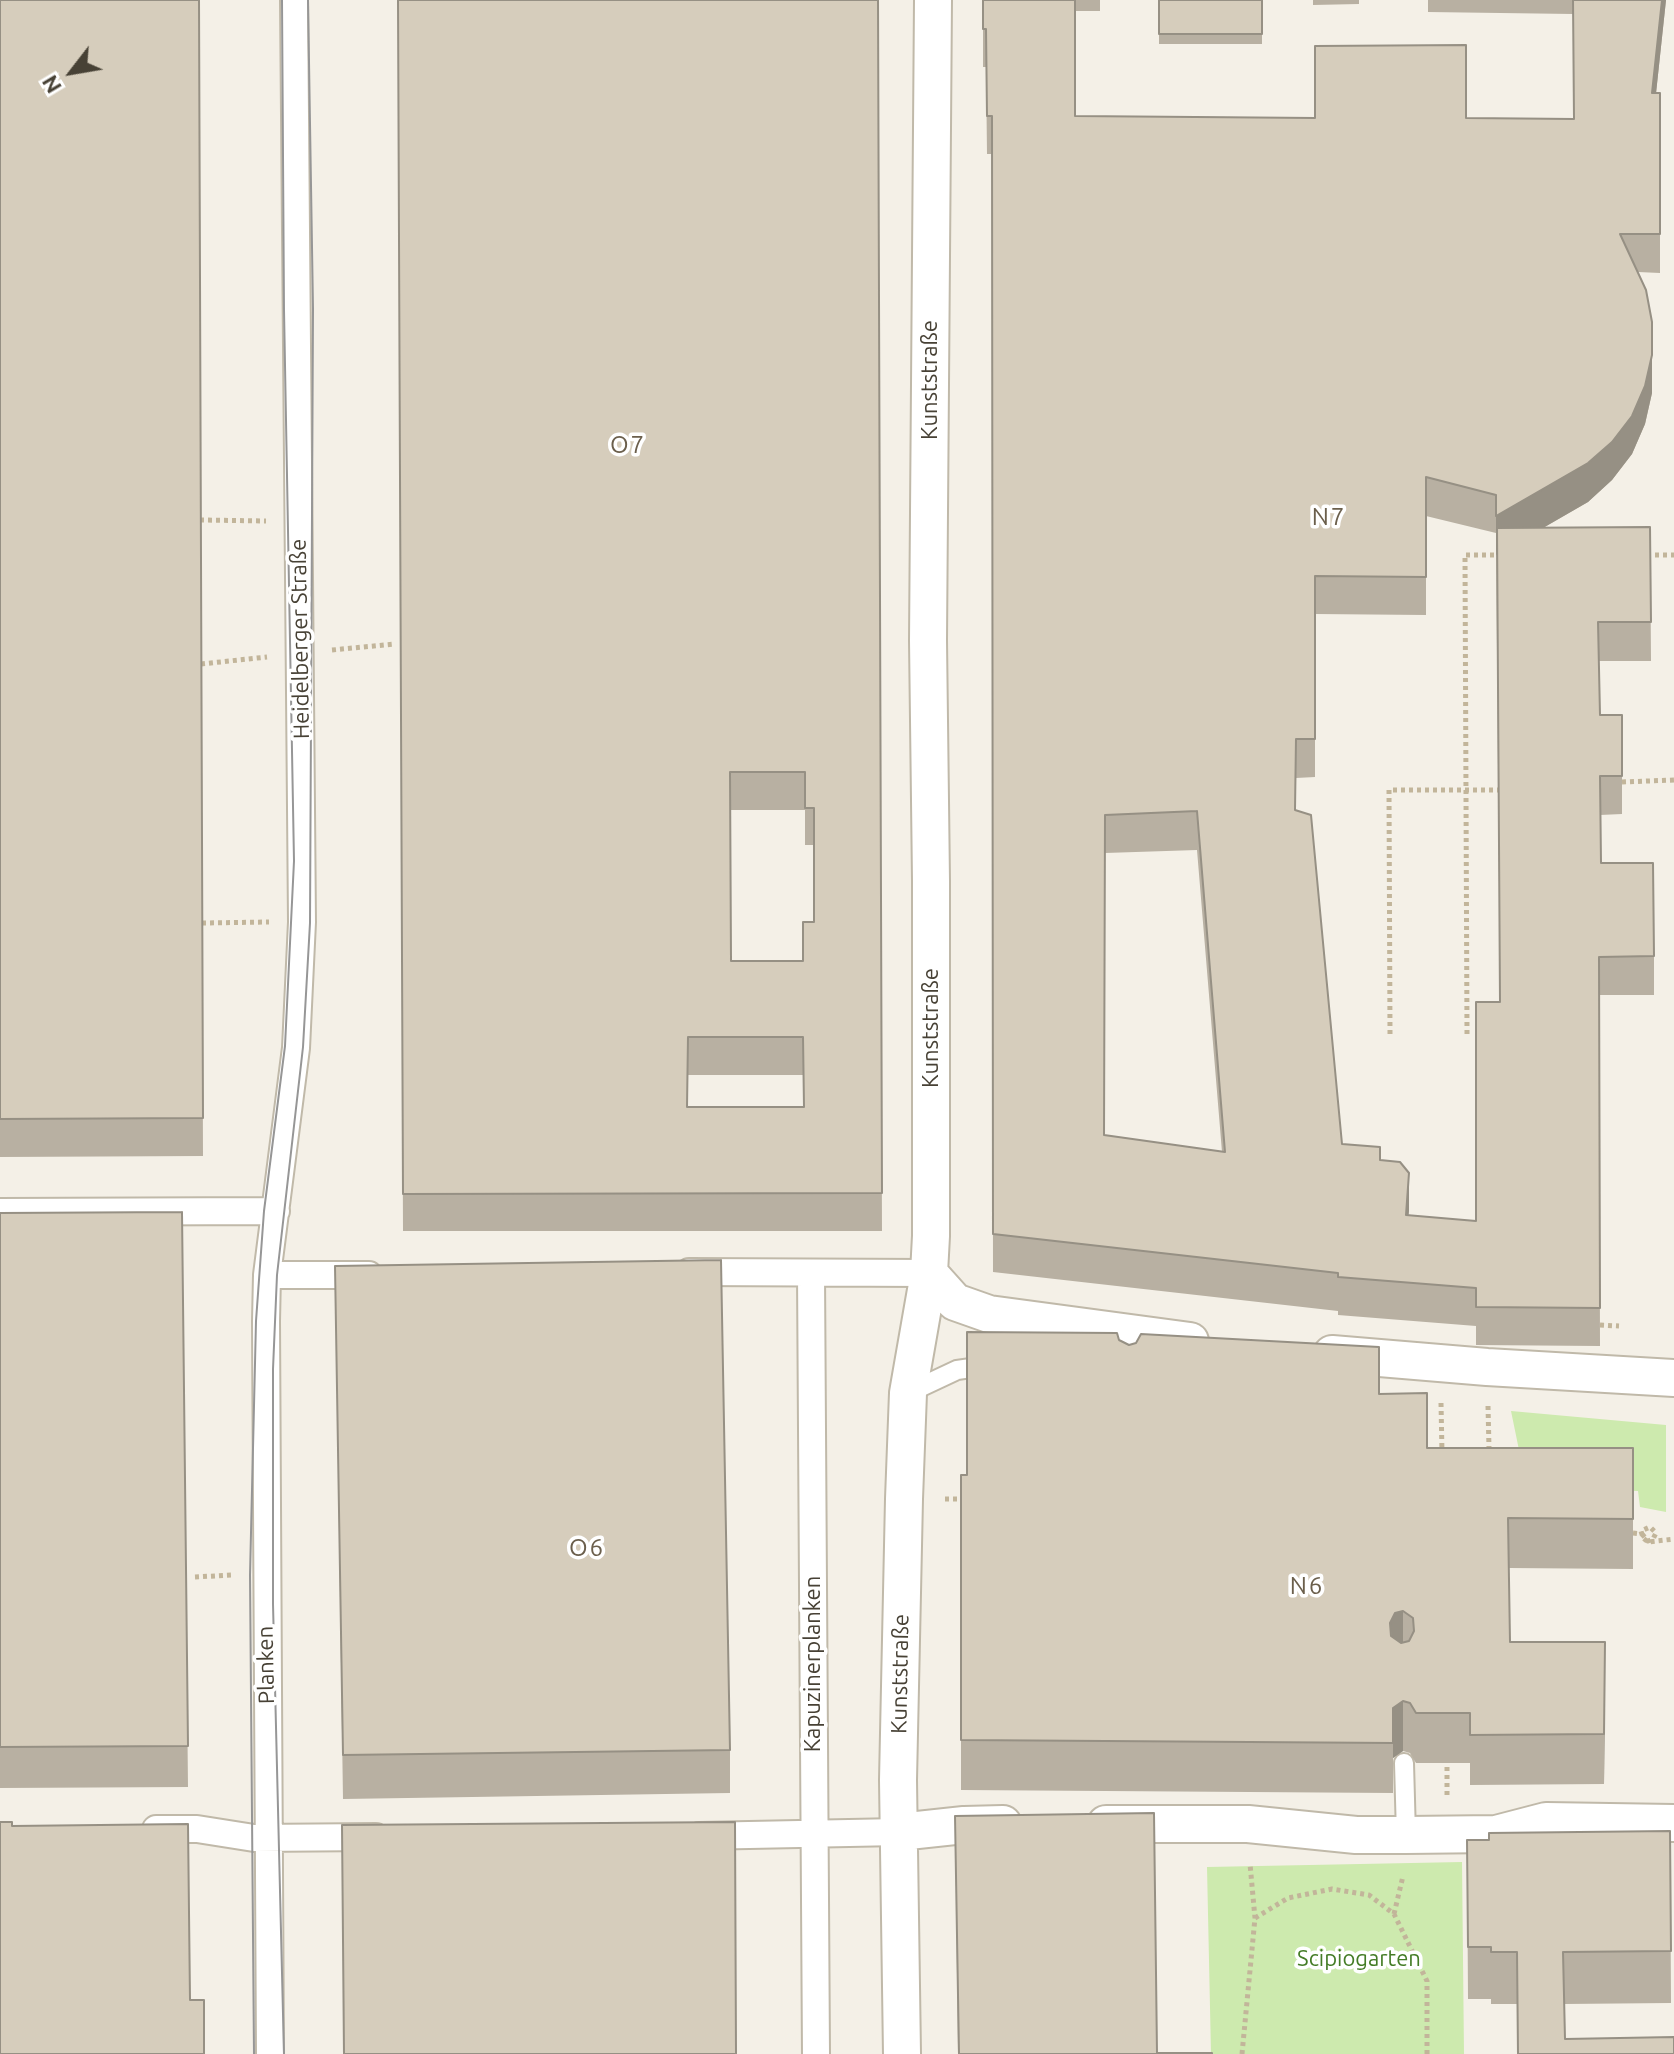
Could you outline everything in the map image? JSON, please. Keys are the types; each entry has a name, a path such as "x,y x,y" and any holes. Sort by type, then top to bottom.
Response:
{"street":[{"name":"Heidelberger Straße","path":"267,1275 297,1035 302,922 294,0"},
{"name":"Kunststraße","path":"902,2054 899,1707 908,1393 929,1273 931,866 928,640 933,0"},
{"path":"0,1212 276,1211"},
{"path":"661,1273 929,1273 955,1302 989,1314 1094,1329 1144,1349 1216,1344"},
{"name":"Kapuzinerplanken","path":"811,1273 816,2054"},
{"path":"267,1275 388,1275"},
{"name":"Planken","path":"267,1275 270,2054"},
{"path":"1305,1352 1440,1364 1674,1378"},
{"path":"671,1836 899,1832 964,1825 1054,1824 1248,1824 1356,1835 1496,1834 1546,1821 1674,1823"},
{"path":"136,1829 197,1829 268,1838 405,1837"}],"lane":[{"path":"1094,1329 1116,1344 1144,1349"},
{"path":"908,1393 957,1370 981,1365 1011,1365"},
{"path":"1404,1763 1406,1835"}],"path":[{"path":"200,520 299,522"},
{"path":"1636,554 1674,555"},
{"path":"1467,1034 1465,555 1512,555"},
{"path":"201,664 395,644"},
{"path":"1622,782 1674,780"},
{"path":"1390,1034 1389,790 1498,790"},
{"path":"202,923 302,922"},
{"path":"1600,1325 1619,1326"},
{"path":"1440,1364 1442,1458"},
{"path":"1487,1367 1489,1448 1500,1459"},
{"path":"1633,1533 1643,1536 1648,1542 1674,1539"},
{"path":"1447,1755 1448,1834"},
{"path":"1242,2054 1255,1918 1251,1871"},
{"path":"1394,1914 1402,1882"},
{"path":"1255,1918 1288,1898 1332,1889 1369,1895 1394,1914 1427,1981 1427,2054"}],"green space":[{"path":"1511,1411 1666,1425 1666,1512 1640,1507 1638,1491 1564,1489 1519,1450"},
{"name":"Scipiogarten","path":"1462,1862 1464,2054 1211,2054 1207,1867"}],"building":[{"path":"0,0 199,0 203,1118 0,1119"},
{"path":"398,0 878,0 882,1193 403,1194","holes":["730,772 805,772 805,808 814,808 814,922 803,922 803,961 731,961","688,1037 803,1037 804,1107 687,1107"]},
{"path":"983,0 1075,0 1075,116 1315,118 1315,46 1466,45 1466,118 1574,119 1573,0 1662,0 1652,93 1660,93 1660,234 1620,234 1646,290 1652,322 1652,355 1645,386 1632,416 1612,442 1588,463 1496,516 1496,495 1426,477 1426,577 1315,576 1315,739 1296,739 1295,810 1311,815 1342,1144 1380,1147 1380,1160 1400,1162 1409,1173 1406,1215 1476,1221 1476,1002 1500,1002 1497,528 1650,527 1651,622 1598,622 1600,715 1622,715 1622,776 1600,776 1601,863 1653,863 1654,956 1599,957 1600,1308 1476,1307 1476,1288 1338,1277 1338,1273 993,1234 992,116 987,116 986,29 983,29","holes":["1197,811 1225,1152 1104,1135 1105,815"]},
{"path":"1159,0 1262,0 1262,34 1159,34"},
{"path":"182,1212 188,1746 0,1747 0,1213"},
{"path":"721,1260 730,1750 343,1755 335,1266"},
{"path":"967,1332 1117,1333 1119,1340 1129,1345 1136,1343 1141,1334 1379,1347 1379,1394 1427,1393 1427,1448 1633,1448 1633,1519 1508,1518 1510,1642 1605,1642 1604,1734 1470,1735 1470,1713 1416,1713 1410,1703 1403,1701 1393,1708 1393,1743 961,1740 961,1475 967,1475","holes":["1403,1611 1413,1618 1414,1631 1409,1641 1401,1643 1391,1636 1390,1623 1395,1613"]},
{"path":"1154,1813 1157,2053 1212,2054 959,2054 955,1816"},
{"path":"0,1822 12,1822 12,1826 188,1824 190,2000 204,2000 204,2054 0,2054"},
{"path":"735,1822 736,2054 344,2054 342,1825"},
{"path":"1670,1831 1671,1951 1563,1952 1565,2039 1674,2037 1674,2054 1518,2054 1517,1952 1491,1952 1491,1947 1468,1947 1467,1840 1489,1840 1489,1833"}],"tram line":[{"path":"254,2054 250,1575 256,1321 264,1211 285,1046 294,861 282,0"},
{"path":"284,2054 273,1604 273,1369 277,1275 303,1047 310,923 313,309 308,0"}],"district":[{"name":"O7","path":"628,445"},
{"name":"N7","path":"1329,517"},
{"name":"O6","path":"587,1548"},
{"name":"N6","path":"1307,1586"}]}
